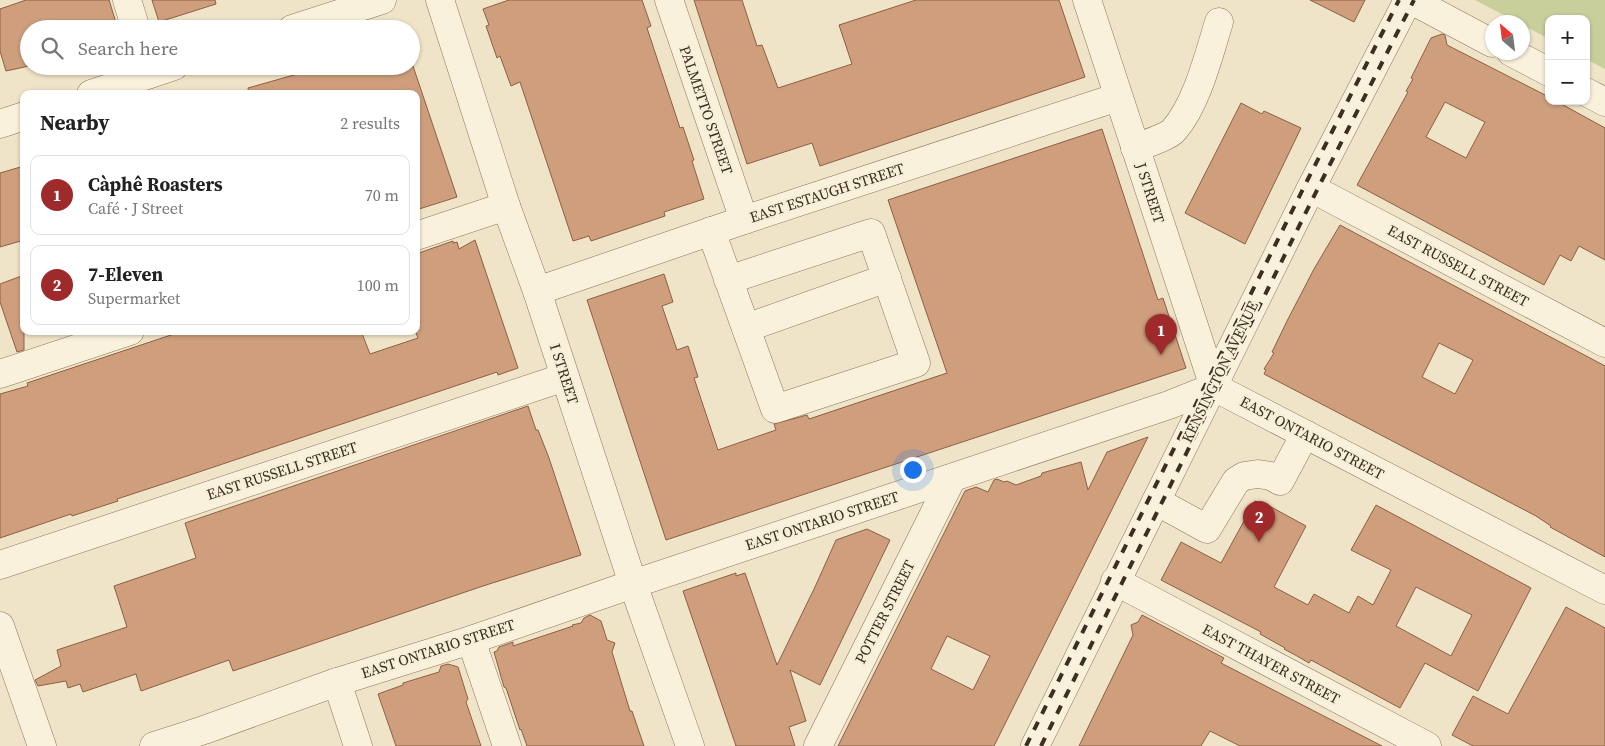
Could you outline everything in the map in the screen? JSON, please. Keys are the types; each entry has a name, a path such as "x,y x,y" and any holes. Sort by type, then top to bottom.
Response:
{"street":[{"path":"127,0 133,20"},
{"path":"320,20 382,0"},
{"name":"I STREET","path":"440,0 506,206 633,584 690,746"},
{"name":"PALMETTO STREET","path":"669,0 744,220"},
{"name":"J STREET","path":"1087,0 1214,387"},
{"path":"1410,0 1485,39"},
{"name":"KENSINGTON AVENUE","path":"1035,746 1311,188 1410,0"},
{"path":"1135,148 1173,131 1189,107 1203,74 1219,22"},
{"path":"1526,60 1545,70"},
{"path":"102,90 142,75"},
{"path":"1590,94 1605,102"},
{"name":"EAST ESTAUGH STREET","path":"536,291 744,220 1118,97"},
{"name":"EAST RUSSELL STREET","path":"1311,188 1605,343"},
{"path":"420,235 506,206"},
{"path":"711,231 728,280 775,409 916,363 872,233 728,280"},
{"path":"746,328 887,278"},
{"path":"0,374 118,335"},
{"name":"EAST RUSSELL STREET","path":"0,565 565,377"},
{"name":"EAST ONTARIO STREET","path":"154,746 207,738 336,682 471,640 633,584 1169,406 1214,387 1605,590"},
{"path":"1156,501 1207,528 1236,481 1244,476 1258,474 1271,476 1280,481 1305,434"},
{"name":"POTTER STREET","path":"818,746 952,478"},
{"name":"EAST THAYER STREET","path":"1115,582 1427,746"},
{"path":"0,626 42,746"},
{"path":"471,640 507,746"},
{"path":"336,682 358,746"}],"green space":[{"path":"1475,0 1605,0 1605,69 1590,61 1590,15 1545,15 1545,37 1530,29 1530,15 1504,15"}],"building":[{"path":"26,0 109,0 115,20 20,20 20,68 6,71 0,51 0,9"},
{"path":"152,0 215,0 216,4 165,20 158,20"},
{"path":"509,0 642,0 651,26 647,28 680,128 683,127 694,160 692,161 704,199 664,212 665,216 591,241 589,236 573,241 520,82 511,86 500,56 497,58 486,26 489,25 483,9"},
{"path":"694,0 742,0 757,46 762,45 778,88 852,64 839,25 916,0 1059,0 1085,77 820,166 812,143 747,164"},
{"path":"1310,0 1365,0 1354,22"},
{"path":"1442,34 1445,35 1447,45 1545,95 1545,105 1563,105 1605,128 1605,260 1579,246 1571,261 1560,255 1544,285 1357,185 1408,92 1406,91 1413,79 1411,78 1431,38","holes":["1445,102 1485,122 1466,158 1426,137"]},
{"path":"294,75 416,75 457,197 420,209 420,90 248,90 248,88"},
{"path":"1241,103 1262,114 1264,111 1301,128 1245,244 1185,213"},
{"path":"1102,129 1158,300 1163,298 1186,368 666,540 587,300 664,274 673,302 662,306 677,350 688,346 698,377 694,378 718,450 776,430 774,424 807,415 809,419 947,373 888,200"},
{"path":"20,167 20,241 0,247 0,173"},
{"path":"1340,225 1605,366 1605,557 1550,527 1536,516 1264,374 1266,370 1264,369 1274,353 1272,352 1314,269","holes":["1439,343 1473,360 1455,394 1422,377"]},
{"path":"475,240 518,368 498,375 497,372 117,499 118,501 72,516 71,514 0,538 0,394 28,386 27,383 171,335 363,335 370,354 418,338 417,335 420,335 420,253 453,241 453,243 457,242 459,249"},
{"path":"20,276 20,335 24,335 24,350 17,352 0,302 0,284"},
{"path":"528,406 536,430 538,430 549,458 581,555 483,586 233,671 229,660 141,691 136,674 83,692 80,684 68,688 66,681 38,686 35,680 61,666 57,650 127,627 114,586 196,558 185,523"},
{"path":"1148,437 994,746 838,746 965,491 976,487 988,492 994,480 997,479 1016,485 1041,476 1042,473 1081,462 1088,490 1107,452","holes":["947,636 990,656 973,690 931,669"]},
{"path":"1255,501 1261,504 1262,502 1306,526 1274,587 1308,605 1314,594 1349,613 1358,596 1373,605 1391,570 1351,550 1376,505 1531,588 1478,691 1425,663 1400,708 1311,660 1309,663 1260,634 1261,632 1161,580 1181,542 1221,563","holes":["1416,587 1472,615 1451,656 1396,626"]},
{"path":"867,529 890,540 820,685 790,670 806,721 789,727 795,746 736,746 683,591 736,573 736,576 745,573 777,665 836,540"},
{"path":"1566,607 1605,628 1605,746 1473,746 1452,735 1473,696 1508,714"},
{"path":"590,615 601,621 607,640 615,643 612,652 630,711 632,711 644,746 527,746 506,688 504,687 494,652 499,647 513,642 513,646 581,623 584,618"},
{"path":"1142,615 1224,658 1221,663 1382,746 1240,746 1210,731 1201,746 1079,746 1133,635 1131,625 1138,622"},
{"path":"448,664 458,667 468,699 466,702 481,746 396,746 378,694 403,685 403,683 439,672 441,666"}],"railway":[{"path":"1026,746 1399,0"},
{"path":"1041,746 1319,186 1414,0"}],"place":[{"name":"Càphê Roasters","path":"1161,355"},
{"name":"7-Eleven","path":"1259,542"}]}
